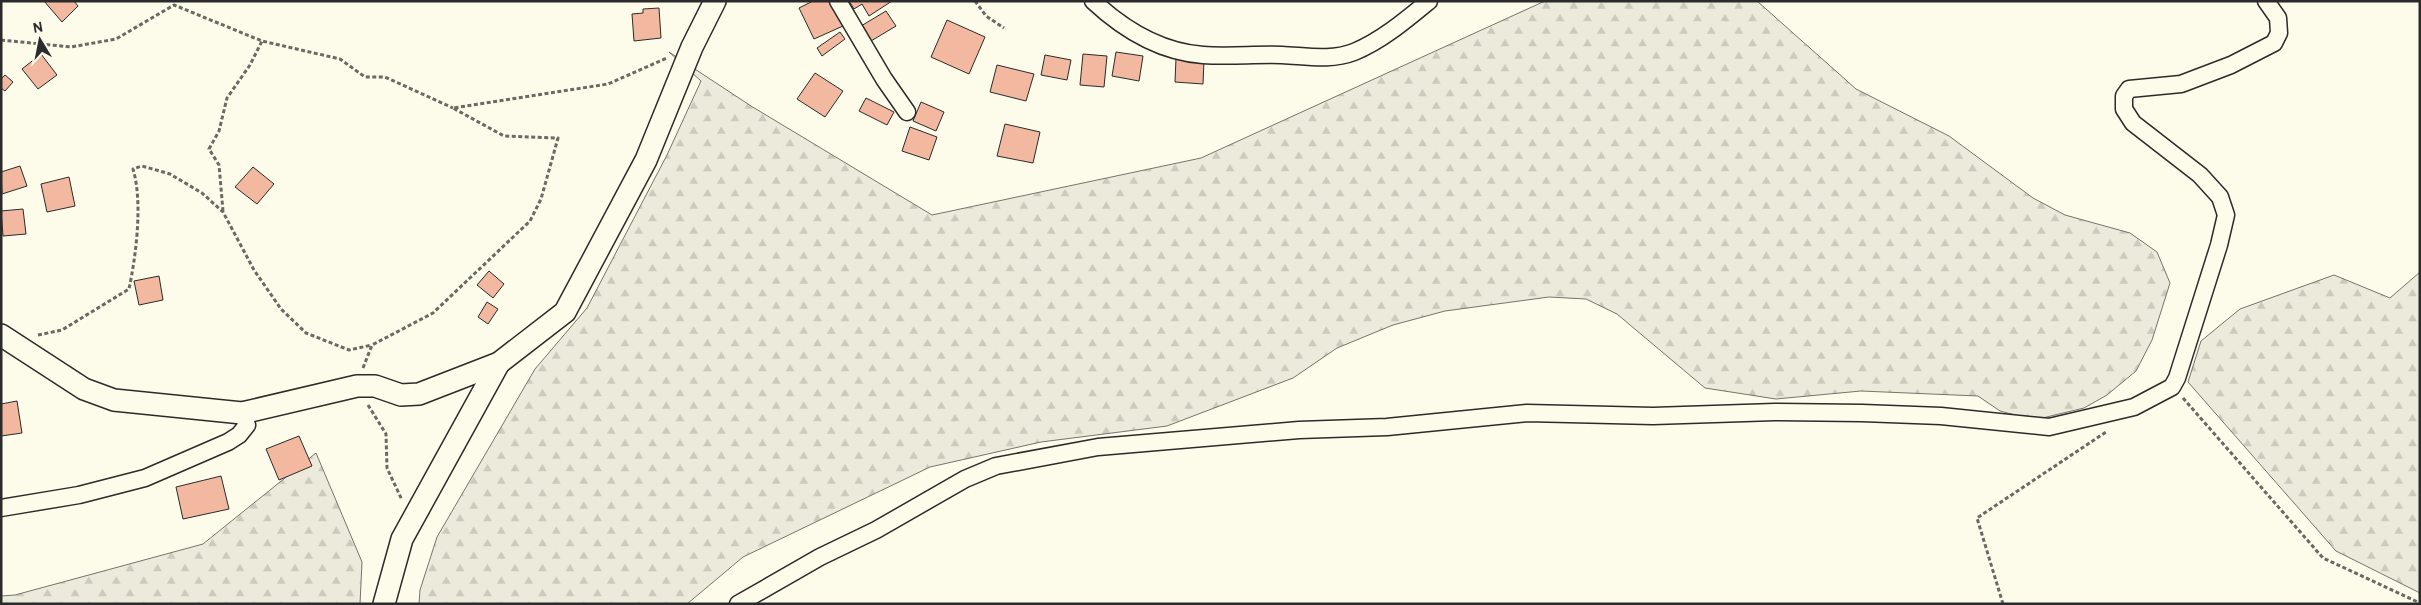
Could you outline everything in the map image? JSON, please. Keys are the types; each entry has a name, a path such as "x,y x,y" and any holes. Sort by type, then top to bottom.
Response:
{"street":[{"path":"6,338 84,389 114,400 242,413 357,386 375,386 401,395 419,394 499,363 566,312 646,160 692,48 714,1"},
{"path":"838,1 884,79 907,112"},
{"path":"1093,1 1111,18 1134,33 1162,46 1201,55 1281,55 1324,58 1353,52 1400,25 1429,1"},
{"path":"738,604 820,557 876,530 965,479 996,466 1098,447 1299,430 1387,427 1526,413 1653,416 1775,412 1862,413 1941,416 2049,427 2134,408 2172,386 2177,378 2219,245 2226,215 2220,197 2200,174 2133,122 2124,109 2124,96 2129,89 2181,84 2231,65 2274,43 2279,32 2278,18 2266,1"},
{"path":"384,604 402,539 499,363"},
{"path":"1,508 79,495 145,478 228,442 247,425 242,413"}],"path":[{"path":"975,1 986,16 1004,28"},
{"path":"1,40 71,47 116,39 174,5 262,41 340,59 365,77 385,77 453,108 504,136 558,138 541,199 530,221 433,313 372,345 349,350 306,333 281,309 254,270 223,212 202,193 170,174 142,166 133,169 138,186 138,218 129,289 62,330 6,338"},
{"path":"223,212 219,165 209,149 219,131 226,98 250,65 262,41"},
{"path":"453,108 608,84 692,48"},
{"path":"372,345 357,386 386,434 387,468 404,504"},
{"path":"2172,386 2323,558 2420,603"},
{"path":"2003,604 1977,518 2108,431"}],"green space":[{"path":"1545,1 1757,1 1856,89 1949,136 2033,198 2065,215 2130,233 2157,252 2170,283 2152,340 2136,371 2107,395 2084,408 2034,420 2000,411 1978,396 1861,391 1776,399 1705,388 1617,314 1586,299 1549,297 1445,311 1393,325 1337,348 1293,378 1167,426 1041,442 930,467 743,557 687,604 419,604 420,590 437,537 535,369 587,308 667,155 701,81 669,52 751,106 932,215 1201,158"},
{"path":"2420,272 2420,593 2336,551 2188,382 2201,341 2240,309 2334,275 2390,298"},
{"path":"316,453 362,562 360,604 1,604 1,596 15,595 203,544"}],"building":[{"path":"44,1 74,1 78,6 62,22"},
{"path":"813,1 831,1 843,26 814,39 799,8"},
{"path":"849,1 892,1 869,16 862,4 854,9"},
{"path":"659,8 661,38 634,41 632,14 643,13 643,9"},
{"path":"886,11 896,26 871,41 861,26"},
{"path":"947,20 985,37 969,74 931,57"},
{"path":"840,32 845,39 822,56 817,48"},
{"path":"1116,52 1143,56 1139,81 1112,76"},
{"path":"41,54 57,75 38,89 22,69"},
{"path":"1083,54 1107,56 1104,87 1080,85"},
{"path":"1045,55 1071,60 1067,80 1041,75"},
{"path":"1176,58 1204,60 1203,84 1175,82"},
{"path":"997,65 1034,74 1026,101 990,92"},
{"path":"815,73 843,91 825,117 797,99"},
{"path":"5,75 13,82 5,91 1,88 1,79"},
{"path":"866,98 894,112 887,125 859,111"},
{"path":"921,102 944,112 936,131 913,121"},
{"path":"1005,124 1040,132 1033,163 997,156"},
{"path":"910,127 937,137 929,160 902,151"},
{"path":"20,166 27,186 2,194 1,172"},
{"path":"253,167 274,184 257,204 235,187"},
{"path":"69,177 75,206 47,212 41,184"},
{"path":"23,209 26,234 3,236 1,211"},
{"path":"489,271 504,284 493,298 477,285"},
{"path":"159,276 163,300 139,305 134,281"},
{"path":"487,302 498,309 488,324 478,317"},
{"path":"17,401 22,433 1,436 1,404"},
{"path":"299,436 312,466 279,480 266,449"},
{"path":"221,476 229,509 183,519 176,487"}]}
